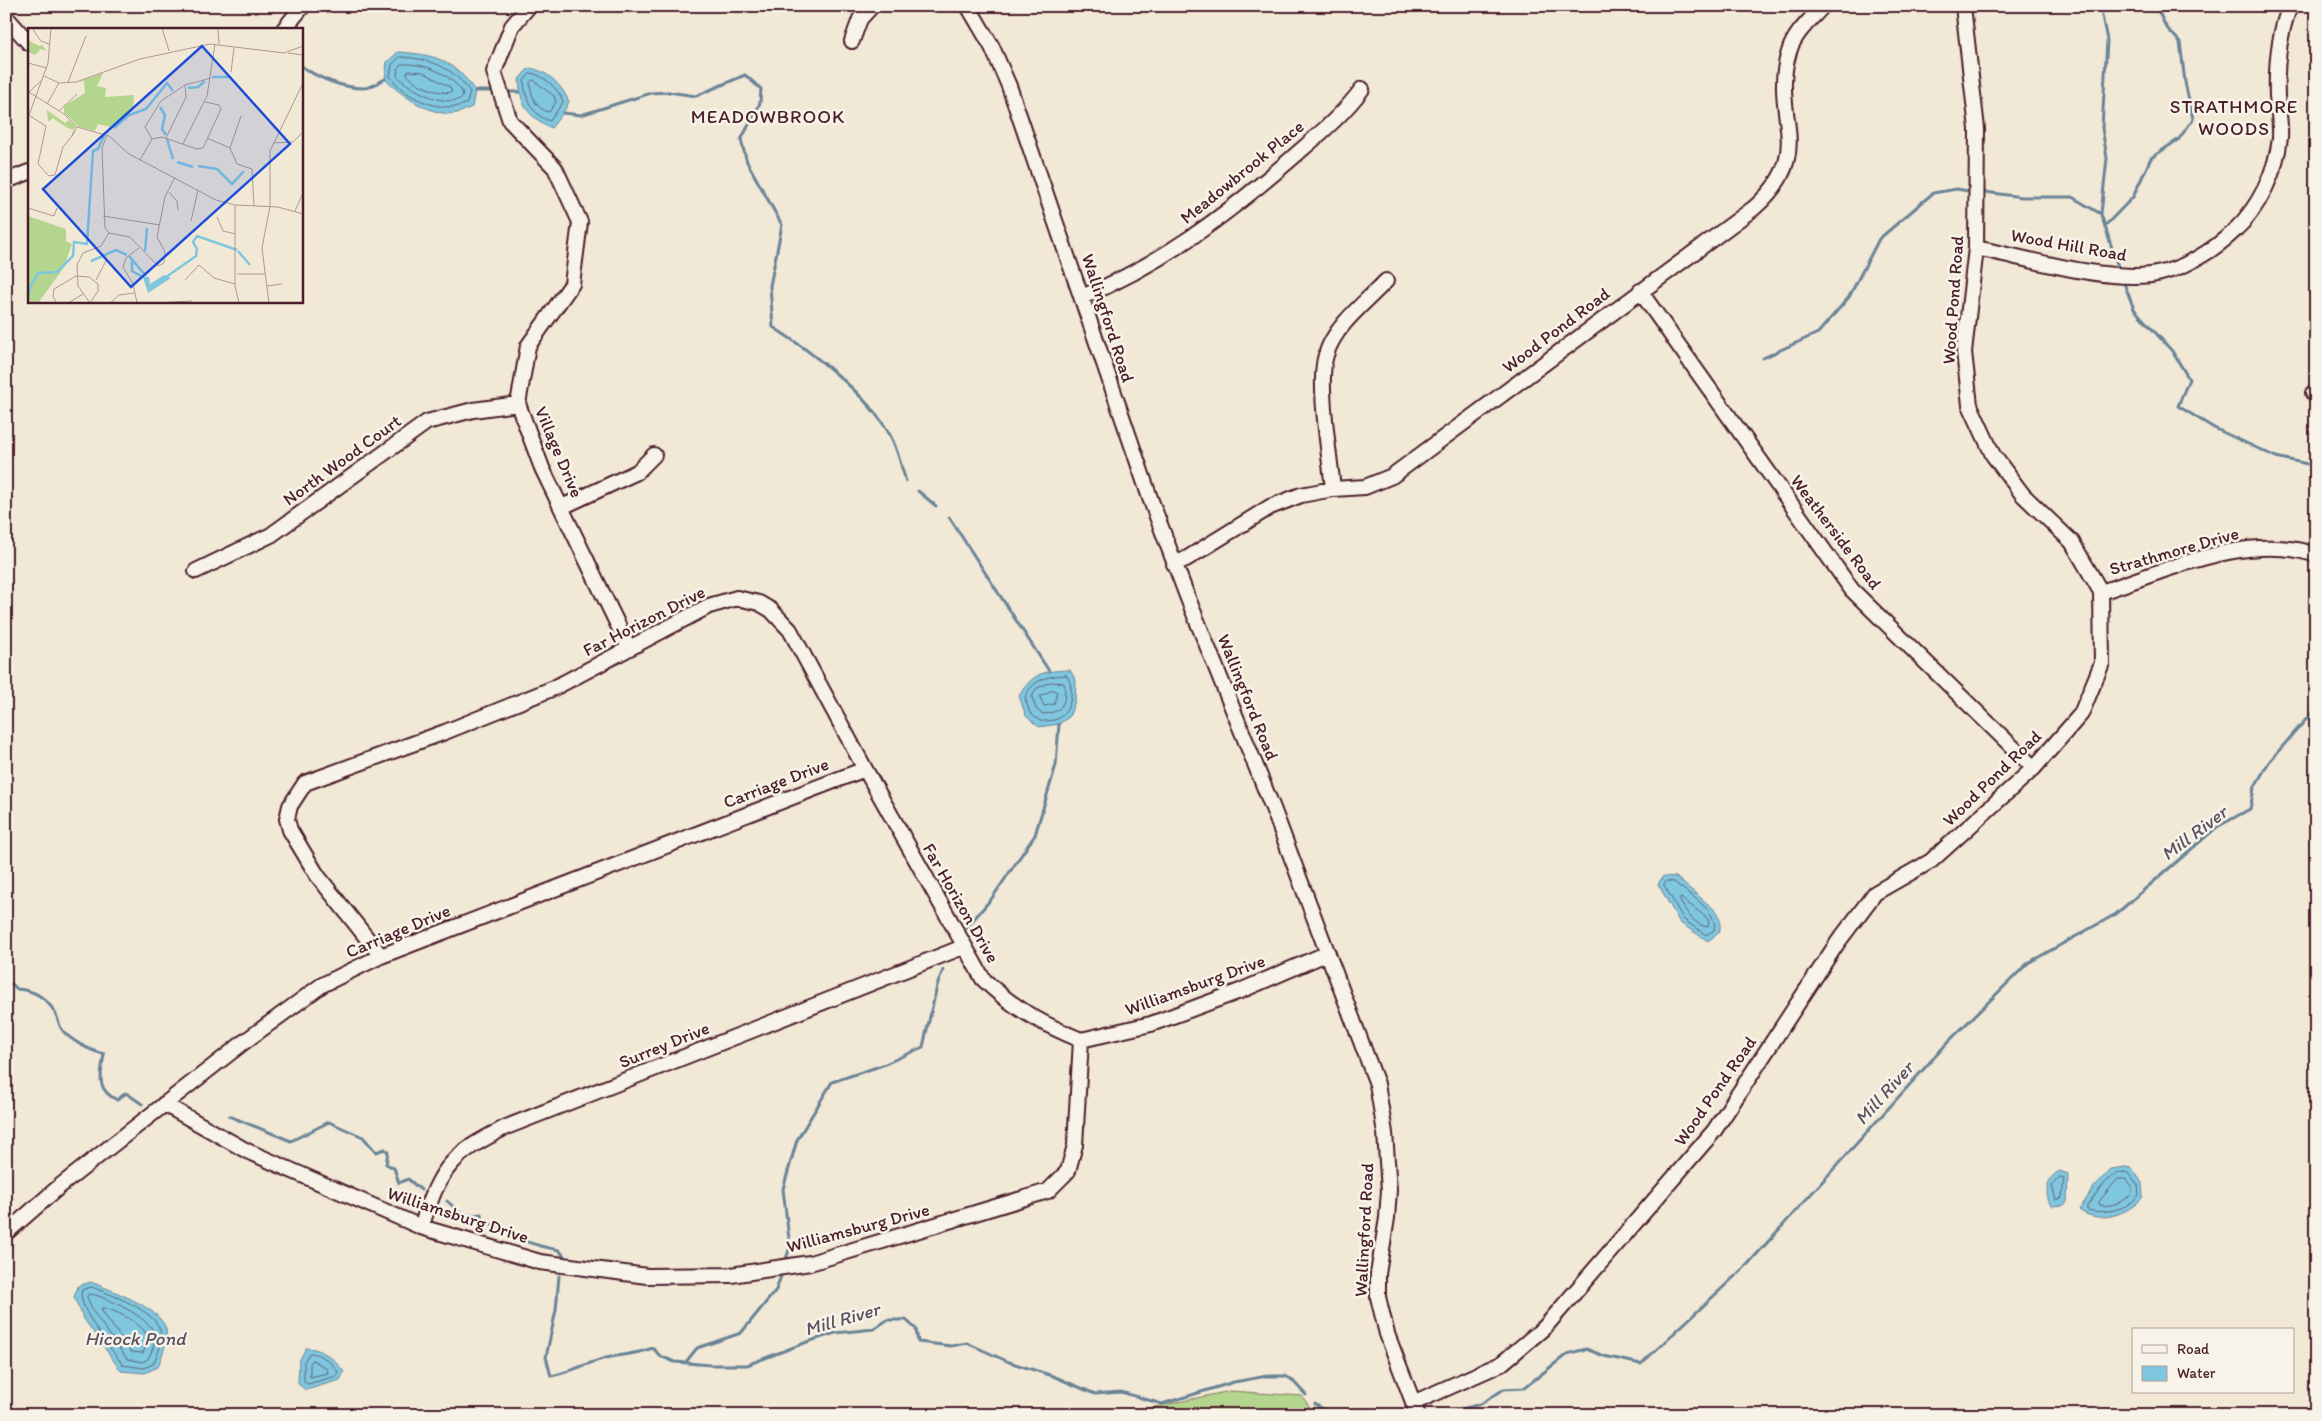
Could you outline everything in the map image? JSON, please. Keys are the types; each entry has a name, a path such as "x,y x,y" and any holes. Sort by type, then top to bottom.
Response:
{"street":[{"path":"285,28 303,6"},
{"name":"Village Drive","path":"529,6 512,26 494,72 510,121 555,168 580,222 572,284 528,346 518,404 542,468 629,648"},
{"path":"852,41 860,19 872,6"},
{"name":"Wallingford Road","path":"968,6 989,41 1009,86 1082,296 1130,443 1174,564 1364,1045 1380,1098 1388,1190 1387,1218 1378,1274 1378,1297 1387,1334 1416,1409"},
{"name":"Wood Pond Road","path":"1174,564 1186,559 1270,507 1301,495 1333,489 1365,487 1392,476 1767,197 1785,170 1790,140 1784,82 1789,51 1796,36 1822,6"},
{"name":"Wood Pond Road","path":"1416,1409 1501,1364 1545,1327 1714,1131 1838,942 1875,893 1931,860 2034,768 2081,714 2102,663 2102,592 2072,542 2023,496 1993,455 1970,405 1964,352 1976,248 1977,129 1962,6"},
{"name":"Wood Hill Road","path":"1976,248 2109,275 2152,274 2182,266 2221,244 2249,217 2268,184 2280,137 2277,94 2280,51 2290,6"},
{"path":"6,17 28,42"},
{"name":"Meadowbrook Place","path":"1082,296 1138,272 1221,217 1345,112 1362,89"},
{"path":"6,181 28,172"},
{"path":"1333,489 1323,384 1326,355 1338,332 1386,280"},
{"name":"Weatherside Road","path":"1640,291 1852,590 2034,768"},
{"name":"North Wood Court","path":"196,571 271,534 427,422 473,410 518,404"},
{"path":"562,507 637,472 654,455"},
{"name":"Strathmore Drive","path":"2102,592 2242,549 2269,546 2301,550 2316,555"},
{"name":"Far Horizon Drive","path":"381,956 317,875 290,830 288,819 290,806 305,783 445,732 554,688 708,606 737,598 759,603 776,613 790,630 982,979 1006,1000 1044,1025 1081,1040"},
{"name":"Carriage Drive","path":"6,1233 67,1180 322,985 381,956 865,769"},
{"name":"Surrey Drive","path":"421,1227 435,1189 452,1163 476,1143 504,1128 963,947"},
{"name":"Williamsburg Drive","path":"164,1104 247,1151 421,1227 540,1262 647,1276 731,1275 810,1263 1048,1191 1068,1171 1075,1145 1081,1040 1151,1024 1240,991 1328,953"}],"green space":[{"path":"1230,1391 1302,1396 1315,1415 1117,1415"}],"water":[{"path":"398,52 433,57 460,72 475,91 472,107 457,113 438,112 418,104 399,92 385,79 387,62"},
{"path":"529,68 536,69 553,79 569,102 551,128 530,114 523,103 519,79"},
{"path":"1070,670 1076,681 1075,701 1069,717 1059,724 1039,727 1026,716 1019,696 1034,677 1046,672"},
{"path":"1663,876 1676,877 1715,910 1720,919 1720,932 1708,941 1680,923 1658,884"},
{"path":"2132,1168 2142,1183 2143,1197 2137,1203 2122,1213 2113,1216 2095,1217 2079,1210 2094,1187 2111,1169"},
{"path":"2060,1171 2068,1174 2067,1202 2064,1205 2051,1206 2047,1196 2049,1182"},
{"name":"Hicock Pond","path":"91,1282 133,1300 162,1321 166,1329 166,1339 158,1367 145,1373 121,1371 84,1319 74,1297 78,1286"},
{"path":"306,1348 323,1352 337,1363 344,1372 340,1380 306,1390 298,1384 299,1361"}],"waterway":[{"path":"2104,6 2101,11 2107,40 2102,128 2107,158 2101,214 2118,267"},
{"path":"2105,226 2133,197 2151,158 2179,139 2193,119 2185,82 2180,42 2166,27 2156,6"},
{"path":"302,67 323,78 356,88 366,88 385,79"},
{"path":"563,113 581,115 651,93 669,92 696,96 745,75 761,89 760,103 741,140 747,162 782,225 770,286 773,327 822,362 869,406 891,437 906,481"},
{"path":"475,91 492,91"},
{"path":"509,92 520,92"},
{"path":"1763,358 1818,333 1849,297 1879,239 1933,193 1957,189 1968,191"},
{"path":"1985,192 2022,197 2072,197 2101,214"},
{"path":"2124,283 2134,309 2172,351 2189,379 2178,406 2214,428 2276,457 2316,466"},
{"path":"918,491 936,506"},
{"path":"949,517 1049,671"},
{"name":"Mill River","path":"1439,1415 1481,1404 1504,1389 1524,1388 1567,1354 1586,1349 1604,1356 1641,1364 1748,1264 1949,1041 2028,963 2116,914 2217,827 2250,809 2254,788 2269,762 2316,708"},
{"path":"962,933 992,898 1035,835 1056,765 1059,724"},
{"path":"786,1259 790,1247 783,1189 797,1140 832,1082 883,1065 923,1047 937,986 943,970"},
{"name":"Mill River","path":"12,984 17,989 29,991 44,999 52,1008 61,1028 74,1041 104,1054 101,1081 102,1086 110,1096 117,1100 126,1093 142,1104"},
{"name":"Mill River","path":"229,1116 291,1141 329,1122 363,1137 376,1152 385,1149 388,1152 386,1164 394,1168 399,1183 408,1179 421,1190"},
{"name":"Mill River","path":"447,1201 464,1216 481,1214 484,1224 494,1224 516,1238 559,1250 564,1256"},
{"name":"Mill River","path":"559,1276 556,1310 546,1357 551,1376 603,1359 653,1348 660,1356 675,1362 747,1365 835,1333 874,1329 887,1320 906,1320 916,1329 918,1342 951,1346 967,1343 1009,1362 1053,1376 1095,1394 1121,1392 1162,1404 1234,1382 1267,1376 1285,1376 1291,1379 1306,1395"},
{"path":"685,1363 697,1348 741,1333 776,1290 781,1276"},
{"name":"Mill River","path":"1315,1404 1331,1415"}],"district":[{"name":"MEADOWBROOK","path":"768,116"},
{"name":"STRATHMORE WOODS","path":"2234,117"}]}
